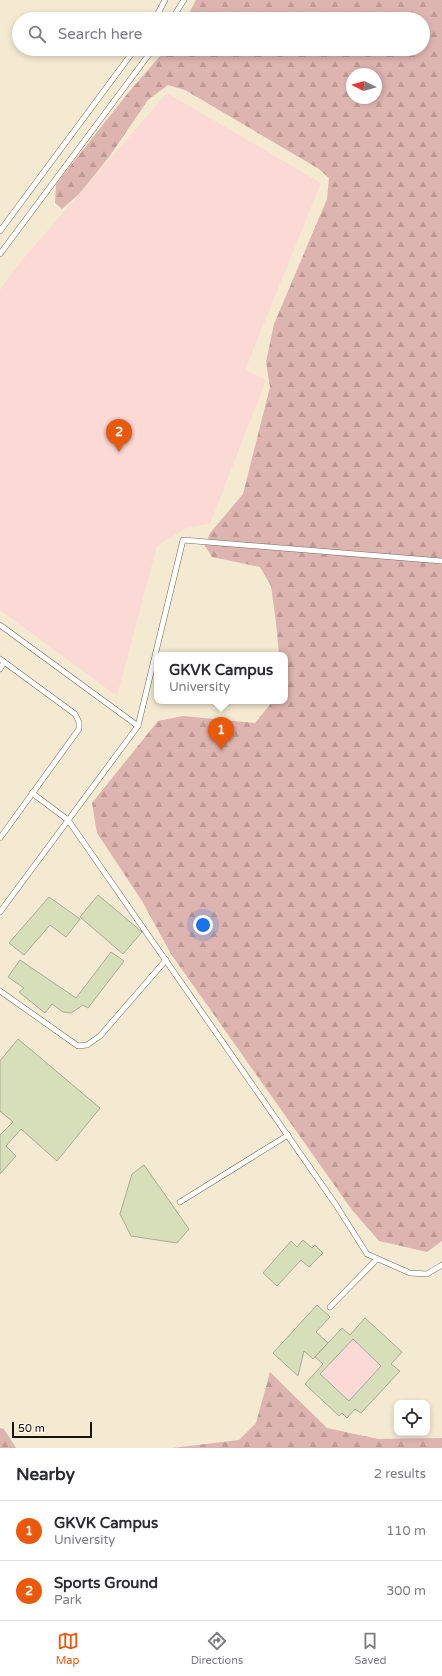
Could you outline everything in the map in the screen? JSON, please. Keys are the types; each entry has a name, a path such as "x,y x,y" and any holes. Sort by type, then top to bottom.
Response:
{"lane":[{"path":"158,12 165,0"},
{"path":"176,12 184,0"},
{"path":"0,231 130,56"},
{"path":"0,254 148,56"},
{"path":"156,652 183,540 442,561"},
{"path":"0,624 138,726"},
{"path":"0,912 138,726 154,660"},
{"path":"0,669 2,661 75,714 79,722 79,729 0,838"},
{"path":"32,793 68,820 336,1205 367,1254 410,1273 427,1274 442,1265"},
{"path":"0,991 78,1046 87,1046 100,1036 166,960"},
{"path":"180,1202 288,1136"},
{"path":"330,1307 377,1259"}],"shaded area":[{"path":"0,0 442,0 442,1448 0,1448"},
{"path":"167,93 321,183 245,370 266,380 210,524 186,528 157,546 117,696 0,610 0,290 17,266"},
{"path":"353,1339 381,1366 349,1401 320,1374"}],"green space":[{"path":"196,0 442,0 442,1241 427,1252 379,1241 352,1210 171,954 142,901 97,833 92,803 158,721 183,716 255,723 271,704 288,704 288,652 279,652 271,586 260,567 212,557 205,546 210,533 243,494 270,387 266,362 274,324 327,199 329,178 319,169 185,90 168,85 148,100 109,157 80,193 62,209 55,203 56,184 128,93 160,56 430,56 430,12 190,12"},
{"path":"270,1372 327,1428 378,1439 442,1438 442,1448 172,1448 239,1440 256,1423"},
{"path":"0,1428 4,1429 16,1448 0,1448"}],"building":[{"path":"98,895 142,932 123,954 80,917"},
{"path":"49,897 80,919 66,937 50,925 24,955 9,943"},
{"path":"111,952 124,961 88,1008 83,1005 71,1013 63,1012 52,1004 45,1013 19,992 24,988 8,977 20,960 76,998"},
{"path":"18,1039 100,1108 57,1161 21,1129 6,1146 16,1156 0,1174 0,1135 13,1122 0,1111 0,1061"},
{"path":"144,1165 189,1229 177,1243 131,1236 120,1214 132,1174"},
{"path":"303,1240 312,1248 315,1245 323,1253 309,1267 301,1260 277,1286 263,1273 291,1241 297,1247"},
{"path":"317,1305 330,1317 316,1332 328,1343 313,1359 304,1351 298,1376 273,1353"},
{"path":"365,1318 402,1352 391,1364 400,1371 361,1413 355,1409 347,1418 342,1413 339,1416 305,1384 323,1364 315,1357 342,1328 350,1335","holes":["353,1339 381,1366 349,1401 320,1374"]}],"place":[{"name":"Sports Ground","path":"119,452"},
{"name":"GKVK Campus","path":"221,750"}]}
